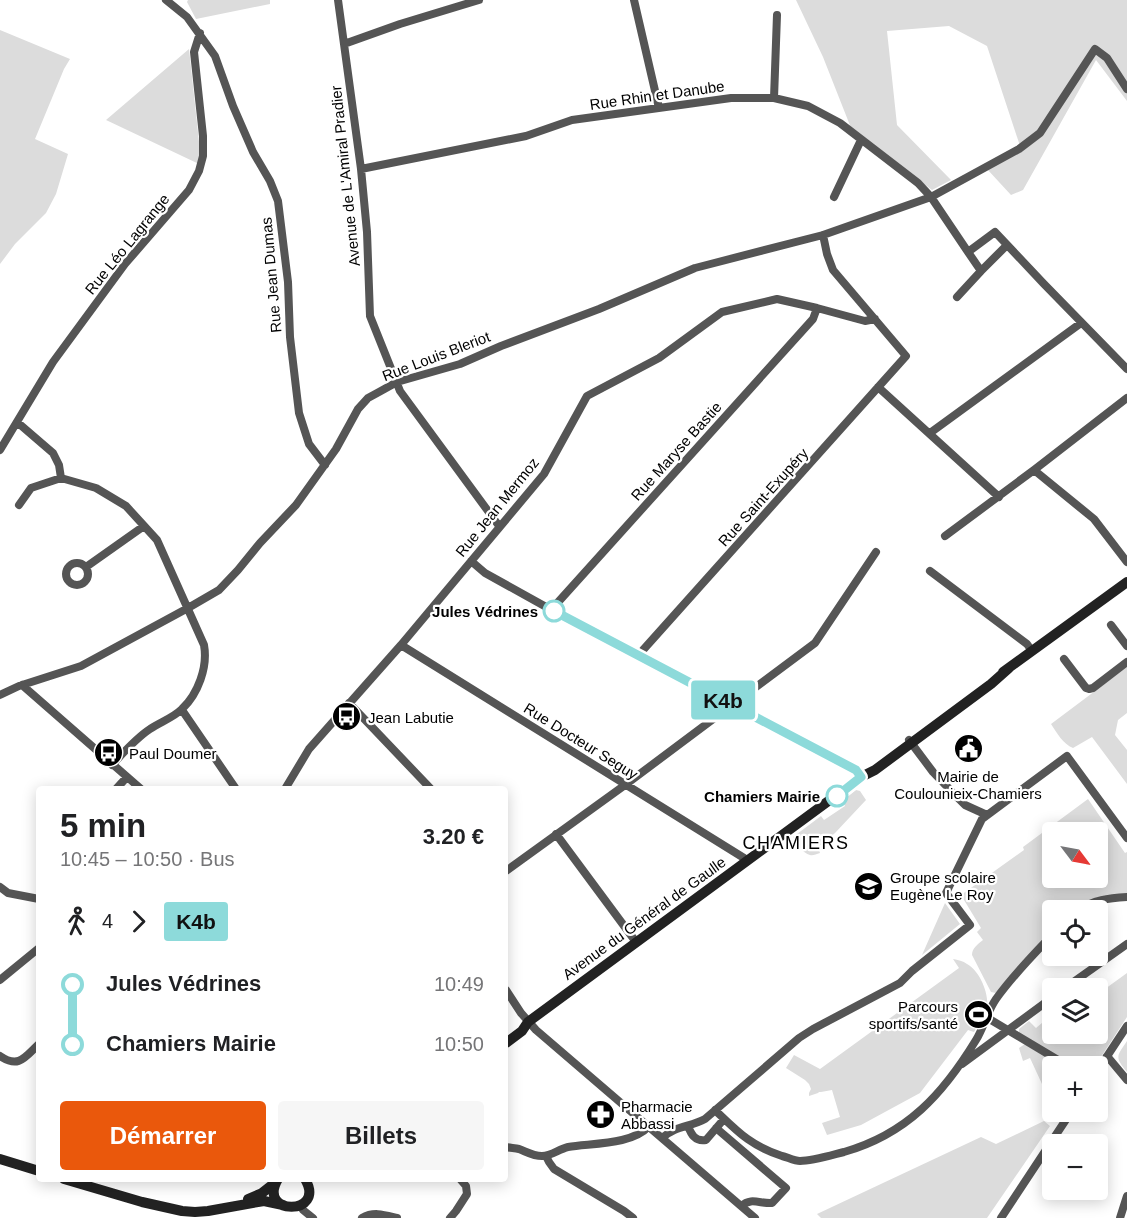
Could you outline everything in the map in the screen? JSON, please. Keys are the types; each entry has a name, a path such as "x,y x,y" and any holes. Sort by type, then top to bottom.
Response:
{"main road":[{"name":"Avenue du Général de Gaulle","path":"508,1042 522,1031 528,1022 747,862 988,681 1127,582"},
{"path":"508,1034 528,1022"},
{"path":"0,1159 36,1170"},
{"path":"74,1182 142,1202 195,1212 264,1201 291,1208 300,1205 306,1199 315,1182"},
{"path":"219,1209 262,1193 276,1182"},
{"path":"277,1182 274,1192 282,1205"},
{"path":"307,1182 309,1190"}],"street":[{"name":"Rue Jean Dumas","path":"166,0 187,16 215,56 233,106 278,201 288,282 290,337 299,413 309,444 325,465"},
{"name":"Avenue de L'Amiral Pradier","path":"338,0 361,169 367,232 370,316 400,391 499,526"},
{"path":"344,44 479,0"},
{"path":"634,0 659,108"},
{"path":"774,98 777,15"},
{"name":"Rue Léo Lagrange","path":"0,450 52,362 125,264 189,190 199,171 203,156 203,136 194,52 200,33"},
{"name":"Rue Louis Bleriot","path":"0,695 22,685 81,666 219,590 296,505 336,448 358,409 368,398 397,381 460,364 695,268 823,235 931,196 1019,149 1040,133 1095,49 1107,58 1127,89"},
{"name":"Rue Rhin et Danube","path":"361,169 526,136 572,120 731,98 774,98 808,106 840,123 918,183 931,196 981,271"},
{"path":"834,196 861,140"},
{"path":"968,252 995,232 1127,369"},
{"path":"823,235 833,270 875,319"},
{"path":"957,297 1007,245"},
{"name":"Rue Jean Mermoz","path":"287,786 309,748 401,645 544,474 587,396 658,358 722,312 777,299 865,321 875,319"},
{"name":"Rue Maryse Bastie","path":"552,610 813,319 817,308"},
{"name":"Rue Saint-Exupéry","path":"640,657 643,650 906,356 875,319"},
{"path":"930,433 1081,323"},
{"path":"879,387 999,497"},
{"path":"945,536 1127,398"},
{"path":"17,422 53,453 59,465 61,478"},
{"path":"1034,470 1094,519 1127,562"},
{"path":"19,505 31,488 61,478 96,488 126,506 156,540 204,645 206,656 204,669 195,692 182,710 137,739 112,765"},
{"path":"86,567 144,526"},
{"path":"508,869 625,785 815,643 876,552"},
{"path":"471,561 486,573 552,610 856,770 861,777"},
{"path":"930,572 1027,644 1032,651"},
{"path":"1111,625 1127,646"},
{"name":"Rue Docteur Seguy","path":"401,645 747,862"},
{"path":"1064,659 1089,689 1127,662"},
{"path":"22,685 138,786"},
{"path":"350,703 428,786"},
{"path":"182,710 234,786"},
{"path":"910,741 933,772 965,805 987,815"},
{"path":"663,1138 674,1129 705,1119 799,1038 900,983 970,925 946,892 982,819 1067,756 1127,838"},
{"path":"119,786 127,777"},
{"path":"556,834 636,942"},
{"path":"0,887 8,893 36,898"},
{"path":"1101,900 1127,897"},
{"path":"1079,978 1127,944"},
{"path":"715,1110 744,1138 766,1150 799,1161 823,1158 870,1143 906,1123 927,1106 958,1067 977,1038 996,999 1042,946"},
{"path":"0,980 36,950"},
{"path":"508,993 528,1022 540,1034 755,1218"},
{"path":"958,1067 1042,1005"},
{"path":"986,1017 1051,1056"},
{"path":"1107,1056 1127,1026"},
{"path":"0,1056 7,1061 22,1060 36,1047"},
{"path":"1108,1057 1127,1080"},
{"path":"688,1126 694,1137 702,1140 710,1137 724,1119"},
{"path":"1001,1218 1064,1122"},
{"path":"508,1147 546,1156 566,1148 622,1140 649,1126"},
{"path":"716,1128 786,1188 772,1203 751,1201 742,1206"},
{"path":"546,1156 554,1168 633,1218"},
{"path":"450,1218 467,1194 466,1186 463,1182"},
{"path":"1120,1218 1127,1196"},
{"path":"300,1205 313,1218"},
{"path":"362,1218 377,1213 397,1218"}],"shaded area":[{"path":"188,0 270,0 270,4 196,19"},
{"path":"796,0 1127,0 1127,101 1096,60 1023,190 1011,195 987,169 1021,149 987,46 949,26 887,31 897,125 951,180 932,190 851,128 823,57"},
{"path":"0,30 70,59 35,139 68,154 56,194 46,213 15,244 0,264"},
{"path":"189,49 200,151 199,164 106,120"},
{"path":"1127,667 1127,713 1118,720 1115,735 1127,750 1127,784 1092,737 1073,748 1063,741 1051,724"},
{"path":"856,790 860,791 866,800 835,833 818,847 820,853 811,855 802,850 793,837 821,816 824,820 845,806 842,801"},
{"path":"1088,799 1104,822 1057,822"},
{"path":"1108,828 1125,853 1127,852 1127,895 1098,900 1042,900 1042,943 996,993 991,992 972,955 974,948 983,940 977,932 981,928 961,895 1024,850 1023,847 1042,833 1042,888 1108,888"},
{"path":"945,903 960,924 922,955"},
{"path":"953,959 971,967 979,976 985,989 987,1006 974,1032 968,1030 920,1093 861,1125 827,1135 822,1123 840,1117 832,1090 809,1096 811,1089 809,1084 786,1068 794,1055 820,1069 959,968"},
{"path":"1127,973 1127,1017 1102,1056 1057,1056 1019,1033 1019,1029 1029,1021 1036,1028 1042,1023 1042,1044 1108,1044 1108,987"},
{"path":"1127,1041 1127,1072 1118,1057"},
{"path":"1025,1044 1045,1056 1042,1056 1042,1084 1030,1058 1023,1061 1019,1048"},
{"path":"1042,1122 1050,1126 1042,1134 1042,1138 987,1218 821,1218 817,1214 981,1137 996,1144"}],"bus line":[{"name":"K4b","path":"554,611 856,770 861,777 837,796"}],"place":[{"name":"Jules Védrines","path":"554,611"},
{"name":"Jean Labutie","path":"347,717"},
{"name":"Mairie de Coulounieix-Chamiers","path":"968,749"},
{"name":"Paul Doumer","path":"108,753"},
{"name":"Chamiers Mairie","path":"837,796"},
{"name":"Groupe scolaire Eugène Le Roy","path":"869,886"},
{"name":"Parcours sportifs/santé","path":"979,1015"},
{"name":"Pharmacie Abbassi","path":"600,1115"}],"district":[{"name":"CHAMIERS","path":"796,843"}]}
